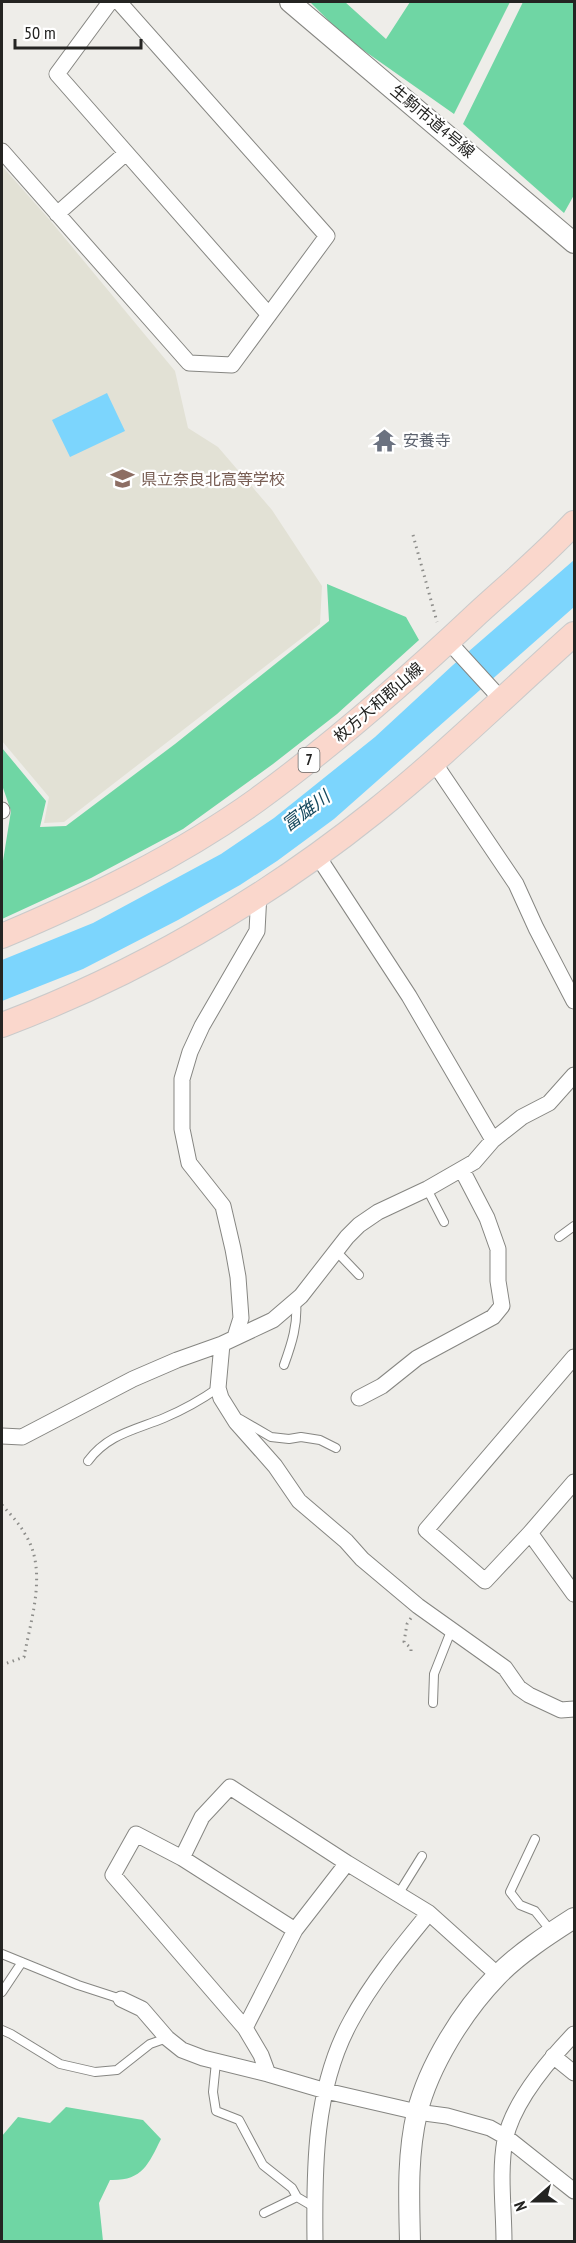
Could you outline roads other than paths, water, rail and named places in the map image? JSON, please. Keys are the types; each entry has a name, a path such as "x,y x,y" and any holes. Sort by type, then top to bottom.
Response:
{"main road":[{"name":"枚方大和郡山線","path":"2,936 108,888 181,848 255,801 339,737 443,631 574,523"},
{"path":"2,1025 135,966 260,893 317,855 375,811 574,634"}],"street":[{"path":"110,2 57,74 269,315"},
{"path":"2,151 189,363 232,365 327,236 119,2"},
{"name":"生駒市道4号線","path":"290,2 574,243"},
{"path":"57,214 126,153"},
{"path":"443,631 501,699"},
{"path":"433,761 516,884 574,1001"},
{"path":"317,855 409,996 494,1140"},
{"path":"260,893 257,931 202,1026 190,1052 182,1079 182,1129 189,1162 223,1206 238,1277 241,1318 229,1340 218,1388 231,1414 275,1466 299,1501 346,1540 362,1559 418,1606 505,1668 519,1688 561,1710 574,1709"},
{"path":"2,1436 22,1437 133,1379 273,1320 296,1300 359,1225 378,1212 428,1189 474,1162 494,1140 522,1117 549,1103 574,1075"},
{"path":"359,1398 382,1386 417,1358 493,1317 502,1306 498,1281 498,1249 487,1218 462,1170"},
{"path":"574,1357 426,1530 485,1581 574,1482"},
{"path":"530,1533 574,1594"},
{"path":"182,1858 202,1817 231,1787 347,1863 429,1913 498,1975"},
{"path":"268,2074 261,2055 245,2028 113,1875 136,1834 182,1858 295,1930"},
{"path":"245,2028 295,1930 347,1863"},
{"path":"315,2241 314,2167 326,2091 337,2052 350,2022 375,1982 429,1913"},
{"path":"410,2241 409,2180 417,2112 437,2060 463,2019 498,1975 552,1932 574,1918"},
{"path":"121,1999 142,2009 167,2038 182,2050 216,2062 326,2091 417,2112 447,2116 490,2128 506,2137 574,2191"},
{"path":"504,2241 503,2156 506,2137 519,2106 553,2056 574,2034"},
{"path":"553,2056 574,2073"}],"lane":[{"path":"428,1189 444,1222"},
{"path":"559,1237 574,1226"},
{"path":"336,1251 359,1275"},
{"path":"284,1365 293,1341 297,1316 296,1300"},
{"path":"88,1461 105,1441 165,1418 202,1400 218,1388"},
{"path":"231,1414 271,1437 311,1438 336,1448"},
{"path":"432,1702 434,1674 451,1631"},
{"path":"535,1839 510,1892 520,1905 536,1911 552,1932"},
{"path":"399,1893 422,1856"},
{"path":"2,1954 121,1999"},
{"path":"2,1992 22,1962"},
{"path":"2,2030 60,2064 95,2072 117,2070 150,2044 167,2038"},
{"path":"216,2062 213,2092 216,2111 239,2120 263,2165 292,2188 297,2197 314,2207"},
{"path":"264,2213 297,2197"}],"water":[{"path":"107,393 125,431 70,457 52,420"},
{"name":"富雄川","path":"574,560 574,607 334,819 240,885 178,920 83,969 2,1001 2,960 93,923 221,854 274,818 375,737 453,665"}],"place":[{"name":"安養寺","path":"385,440"},
{"name":"県立奈良北高等学校","path":"123,479"}]}
